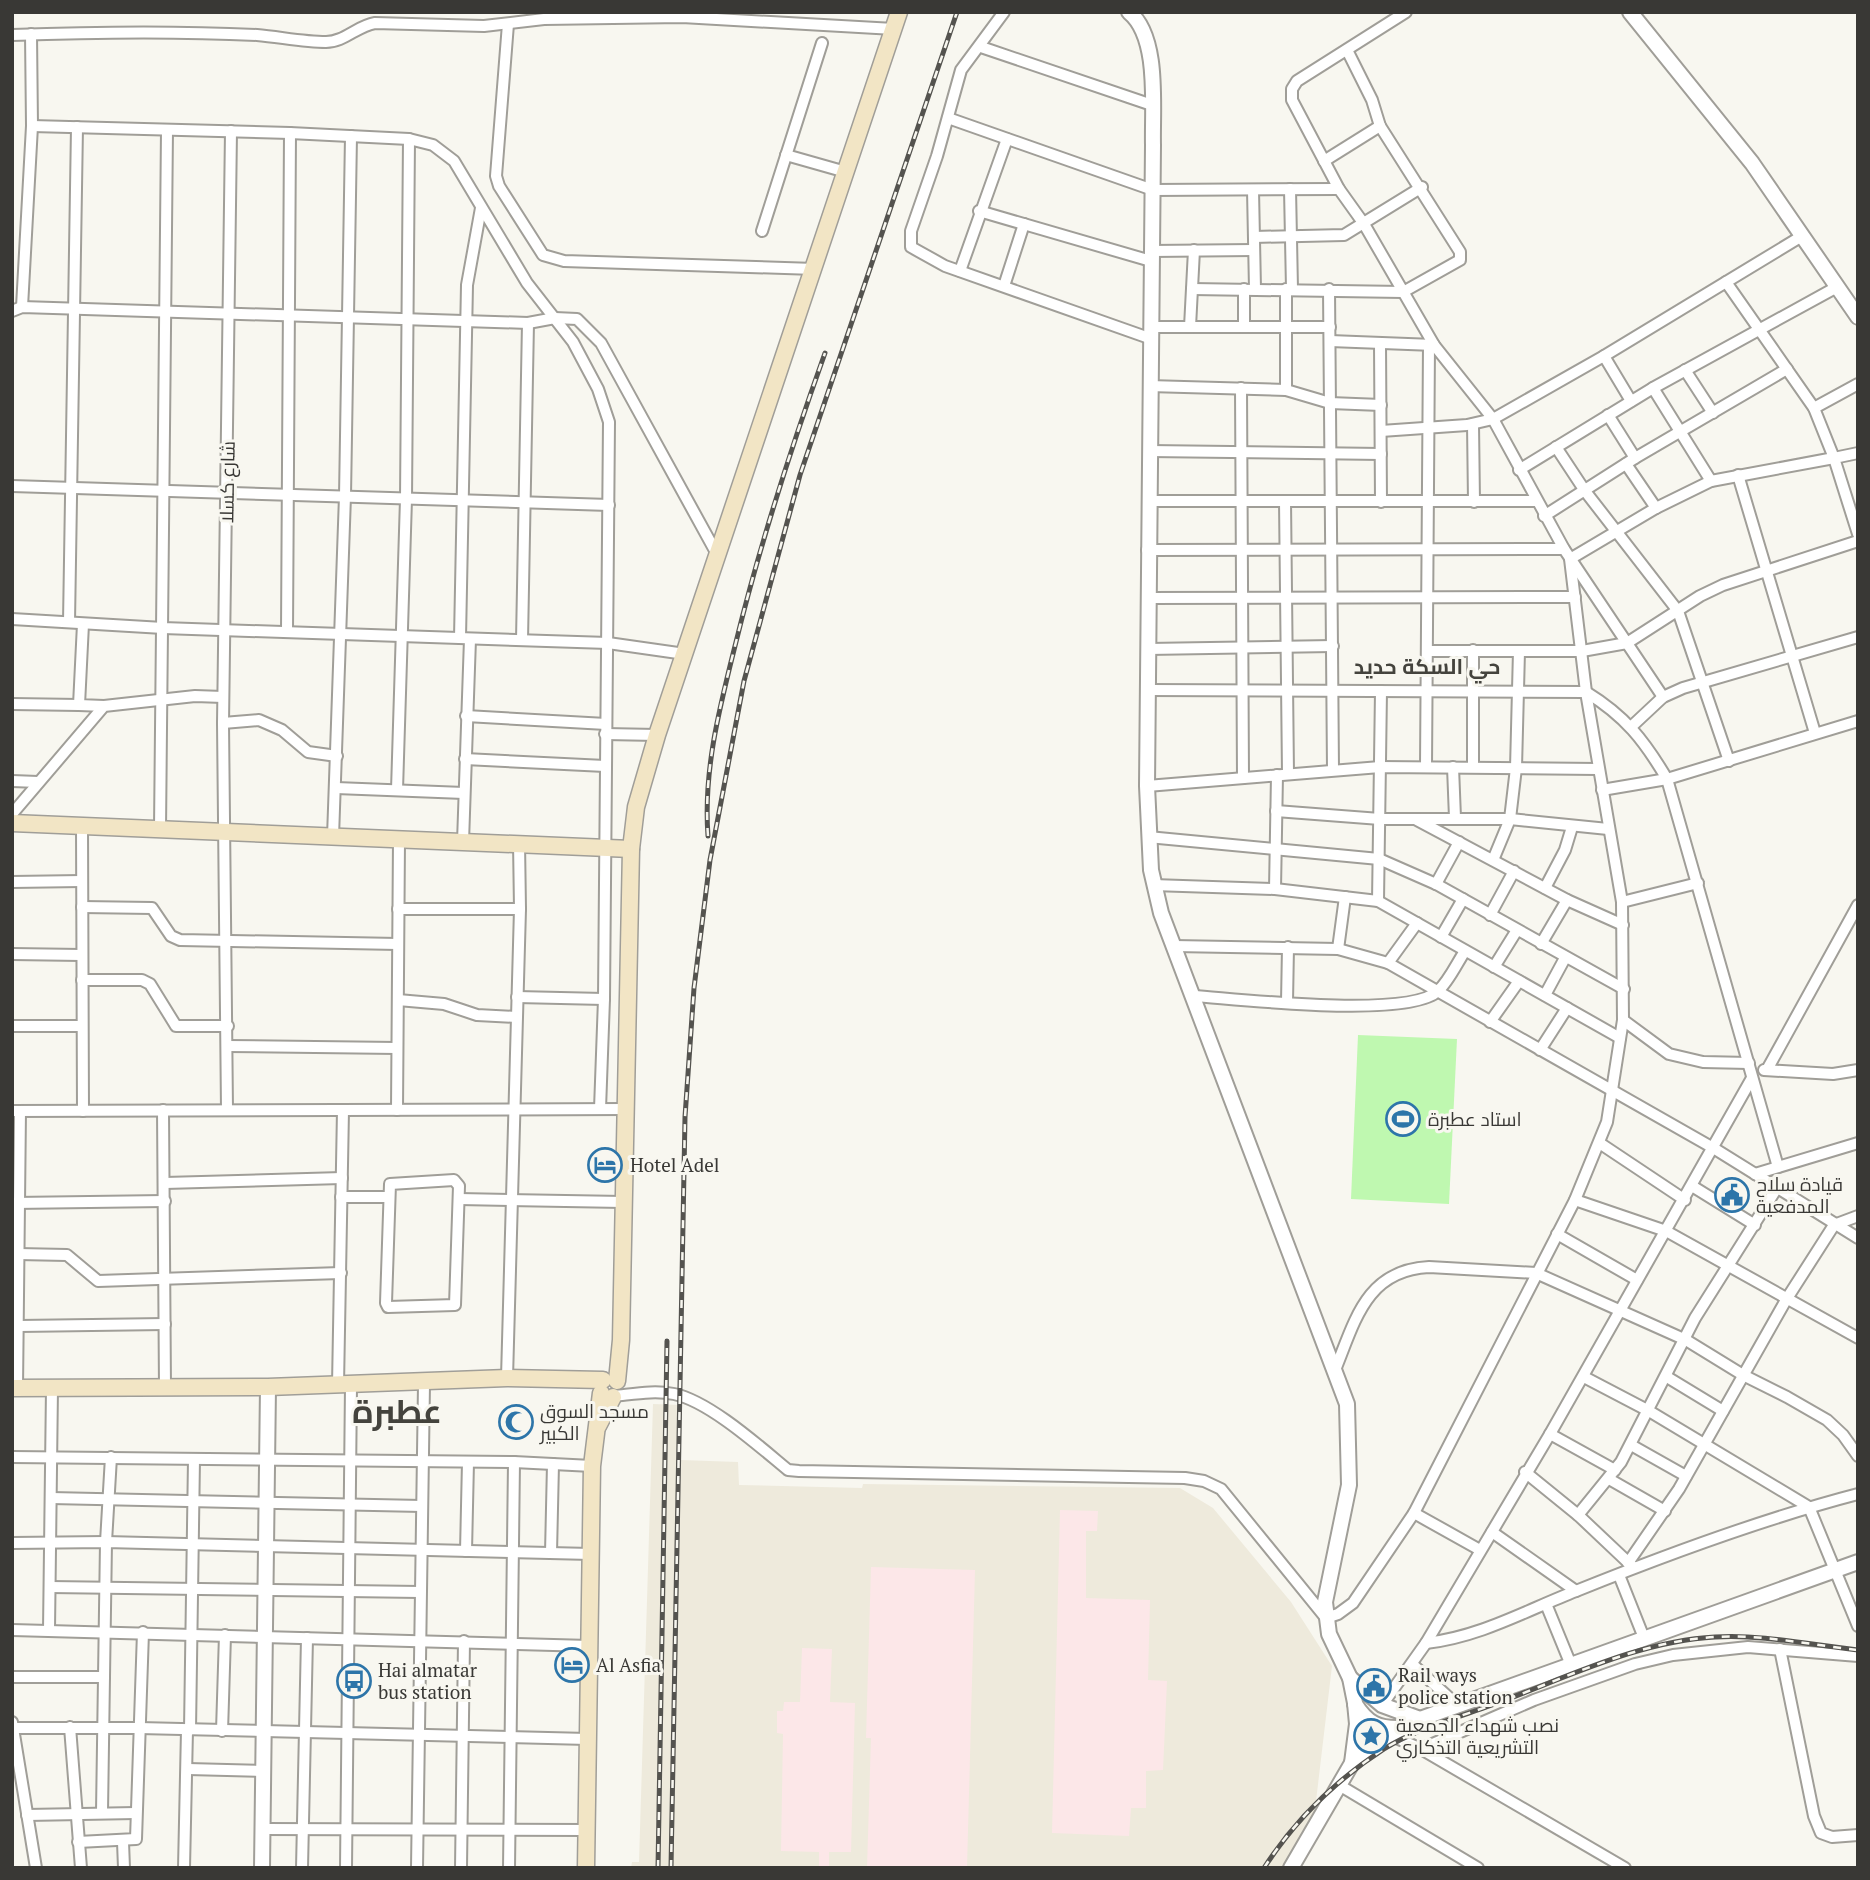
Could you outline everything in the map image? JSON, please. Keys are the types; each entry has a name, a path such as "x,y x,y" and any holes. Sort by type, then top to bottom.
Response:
{"main road":[{"path":"586,1868 592,1466 597,1428 620,1358 631,849 636,807 657,736 899,12"},
{"path":"12,822 399,840 519,842 631,849"},
{"path":"15,1388 424,1384 507,1378 568,1380 609,1387"}],"street":[{"path":"1004,12 961,71 909,240 911,247 960,271 1149,332 1190,327 1330,327"},
{"path":"1406,12 1297,81 1292,89 1292,100 1339,189 1364,224 1431,345 1493,419 1535,501 1567,554 1663,697"},
{"path":"1630,12 1752,163 1858,317"},
{"path":"1131,13 1149,47 1152,105 1147,786 1153,885 1347,1404 1349,1485 1328,1574 1326,1618 1329,1633 1350,1678 1357,1724 1352,1763 1293,1867"},
{"path":"12,35 161,32 259,35 328,42 339,40 364,25 375,23 458,27 544,19 681,15 894,29"},
{"path":"508,24 496,176 505,197 543,255 564,261 815,269"},
{"path":"31,34 32,126 17,309 75,308 528,323 555,318 577,319 601,343 719,557"},
{"path":"762,231 822,43"},
{"path":"981,47 1152,105"},
{"path":"1192,289 1403,292 1457,262 1461,256 1422,187 1380,125 1368,90 1347,50"},
{"path":"947,118 1153,190 1339,189"},
{"path":"1324,161 1380,125"},
{"path":"32,126 290,133 409,139 433,145 449,156 527,283 555,318 587,366 608,416 606,847 600,1110"},
{"path":"69,622 77,127"},
{"path":"160,829 167,130"},
{"name":"شارع كسلا","path":"227,1110 228,941 223,697 228,493 231,131"},
{"path":"287,632 290,133"},
{"path":"333,836 345,496 351,136"},
{"path":"397,790 406,499 409,139"},
{"path":"960,271 979,211 1007,139"},
{"path":"786,155 846,172"},
{"path":"1254,237 1334,238 1364,224 1422,187"},
{"path":"1286,390 1290,189"},
{"path":"1244,327 1254,250 1253,190"},
{"path":"463,842 466,716 463,501 467,321 471,254 481,208"},
{"path":"979,211 1024,225 1151,256 1194,250 1254,250"},
{"path":"1004,286 1024,225"},
{"path":"1381,431 1473,424 1493,419 1604,356 1802,236"},
{"path":"1190,327 1194,250"},
{"path":"1726,282 1814,408 1835,458 1858,534"},
{"path":"1519,470 1653,388 1837,286"},
{"path":"1329,289 1333,770"},
{"path":"522,640 528,323"},
{"path":"1330,341 1431,345"},
{"path":"1380,344 1381,502"},
{"path":"1426,767 1431,345"},
{"path":"1604,356 1631,401"},
{"path":"1544,516 1787,369"},
{"path":"1685,370 1713,413"},
{"path":"1814,408 1858,384"},
{"path":"1149,386 1286,390 1329,403 1381,405"},
{"path":"1241,388 1239,452 1243,778"},
{"path":"1653,388 1711,481"},
{"path":"1608,415 1656,508"},
{"path":"1473,424 1474,502"},
{"path":"1556,447 1585,491 1678,611 1729,761"},
{"path":"1149,451 1381,454"},
{"path":"1147,550 1567,554 1618,532 1656,508 1711,481 1858,453"},
{"path":"1738,475 1815,733"},
{"path":"12,486 609,505"},
{"path":"1148,500 1535,501"},
{"path":"1275,889 1276,811 1283,774 1287,691 1284,500"},
{"path":"1428,650 1582,651 1627,643 1700,596 1766,569 1858,541"},
{"path":"1326,1618 1338,1614 1353,1603 1414,1513 1576,1199 1601,1144 1613,1093 1623,1020 1622,902 1598,769 1567,554"},
{"path":"1148,598 1333,595 1575,597"},
{"path":"12,619 163,628 608,643 685,654"},
{"path":"79,705 83,624"},
{"path":"1632,726 1663,697 1703,681 1858,637"},
{"path":"1148,649 1333,646"},
{"path":"1473,650 1473,767"},
{"path":"1493,860 1510,819 1516,768 1519,651"},
{"path":"1148,690 1586,692 1632,726 1667,779 1778,1167"},
{"path":"1378,901 1381,691"},
{"path":"12,704 104,706 223,697"},
{"path":"12,814 104,706"},
{"path":"466,716 657,736"},
{"path":"223,723 259,720 282,730 308,752 337,756"},
{"path":"1602,790 1667,779 1858,721"},
{"path":"465,759 605,766"},
{"path":"1147,786 1380,767 1598,769"},
{"path":"1453,767 1455,818"},
{"path":"12,781 38,782"},
{"path":"336,788 464,793"},
{"path":"1276,811 1380,819 1510,819 1608,829"},
{"path":"1414,819 1567,900 1623,925"},
{"path":"82,825 83,1111"},
{"path":"1545,888 1565,850 1572,827"},
{"path":"1148,837 1379,859 1436,884 1624,989"},
{"path":"397,1110 399,840"},
{"path":"507,1378 520,909 519,842"},
{"path":"1436,884 1459,842"},
{"path":"1490,915 1514,871"},
{"path":"12,883 82,881"},
{"path":"1622,902 1698,883"},
{"path":"1153,885 1275,889 1378,901 1620,1038"},
{"path":"1338,949 1345,897"},
{"path":"1441,937 1463,899"},
{"path":"1541,944 1567,900"},
{"path":"1768,1068 1858,905"},
{"path":"82,907 152,908 175,940 398,944"},
{"path":"398,909 520,909"},
{"path":"1388,963 1417,923"},
{"path":"1494,967 1517,930"},
{"path":"1174,946 1338,949 1388,963 1715,1149 1858,1238"},
{"path":"1287,1002 1288,947"},
{"path":"1194,996 1287,1002 1389,1004 1438,991 1465,951"},
{"path":"12,954 81,955"},
{"path":"1545,996 1565,958"},
{"path":"82,980 142,980 150,984 176,1026 228,1026"},
{"path":"1490,1022 1519,981"},
{"path":"517,997 604,999"},
{"path":"398,1000 444,1004 477,1015 516,1017"},
{"path":"1540,1050 1567,1008"},
{"path":"1623,1020 1669,1054 1703,1062 1751,1072 1768,1068 1814,1074 1858,1070"},
{"path":"12,1026 81,1026"},
{"path":"228,1046 397,1048"},
{"path":"1382,1705 1426,1643 1525,1472 1584,1377 1619,1311 1715,1149 1751,1072"},
{"path":"15,1388 19,1326 15,1279 18,1254 15,1203 16,1111 626,1109"},
{"path":"163,1110 165,1388"},
{"path":"343,1110 341,1273 344,1385 350,1461 346,1868"},
{"path":"1755,1174 1858,1143"},
{"path":"1601,1144 1685,1200"},
{"path":"165,1184 342,1178"},
{"path":"454,1180 458,1183 458,1199 455,1305 391,1308 386,1303 388,1197 392,1182 454,1180"},
{"path":"1692,1186 1755,1225"},
{"path":"1578,1515 1612,1475 1631,1445 1695,1318 1777,1188"},
{"path":"341,1197 388,1197"},
{"path":"458,1199 623,1202"},
{"path":"1576,1199 1666,1231 1858,1338"},
{"path":"15,1203 165,1201"},
{"path":"1631,1566 1686,1476 1786,1300 1834,1225 1858,1216"},
{"path":"1557,1234 1637,1280"},
{"path":"18,1254 68,1255 97,1281 341,1273"},
{"path":"1335,1370 1367,1296 1394,1276 1414,1268 1429,1267 1536,1273 1686,1340 1743,1375 1827,1420 1856,1450"},
{"path":"19,1326 165,1324"},
{"path":"1584,1377 1649,1411 1809,1507 1858,1626"},
{"path":"1667,1377 1723,1411"},
{"path":"417,1868 424,1384"},
{"path":"262,1868 268,1387"},
{"path":"609,1387 684,1397 732,1425 788,1469 799,1472 903,1471 1203,1481 1221,1489 1326,1618"},
{"path":"49,1630 52,1388"},
{"path":"1550,1434 1665,1511"},
{"path":"1631,1445 1686,1476"},
{"path":"12,1457 514,1462 592,1466"},
{"path":"102,1812 106,1542 111,1499 111,1457"},
{"path":"184,1868 192,1633 194,1459"},
{"path":"466,1551 468,1462"},
{"path":"509,1868 513,1739 514,1462"},
{"path":"551,1553 553,1464"},
{"path":"1525,1472 1578,1515 1631,1566"},
{"path":"1426,1643 1476,1633 1619,1575 1631,1566 1809,1507 1858,1494"},
{"path":"51,1498 422,1506"},
{"path":"1414,1513 1480,1550"},
{"path":"1492,1532 1576,1591"},
{"path":"12,1543 106,1542 591,1554"},
{"path":"1352,1763 1396,1732 1420,1720 1858,1562"},
{"path":"1619,1575 1644,1638"},
{"path":"50,1587 420,1592"},
{"path":"1546,1604 1571,1665"},
{"path":"12,1630 590,1646"},
{"path":"78,1842 123,1842 136,1839 144,1632"},
{"path":"222,1731 225,1635"},
{"path":"302,1868 307,1638"},
{"path":"461,1868 464,1642"},
{"path":"1421,1749 1483,1720 1635,1664 1712,1649 1780,1649 1858,1656"},
{"path":"1780,1649 1814,1816 1821,1833 1832,1837 1858,1835"},
{"path":"1412,1664 1458,1706"},
{"path":"12,1677 104,1677"},
{"path":"1350,1678 1382,1705 1420,1720"},
{"path":"1355,1703 1370,1723 1396,1732 1625,1868"},
{"path":"12,1722 36,1868"},
{"path":"70,1727 81,1868"},
{"path":"13,1728 103,1727 305,1734 418,1733 513,1739 588,1739"},
{"path":"188,1769 264,1771"},
{"path":"1339,1785 1478,1868"},
{"path":"27,1815 136,1813"},
{"path":"262,1829 587,1830"},
{"path":"123,1842 124,1868"}],"shaded area":[{"path":"653,1404 681,1405 681,1460 738,1462 739,1485 862,1488 863,1484 1180,1488 1213,1508 1291,1602 1332,1666 1314,1818 1282,1868 631,1868 632,1862 639,1862"},
{"path":"1060,1510 1098,1511 1097,1531 1086,1531 1086,1598 1150,1600 1148,1680 1167,1681 1163,1770 1146,1771 1146,1808 1131,1808 1129,1836 1052,1833"},
{"path":"871,1567 975,1570 967,1868 867,1868 871,1738 866,1738"},
{"path":"802,1648 832,1649 830,1702 855,1703 851,1852 829,1852 829,1868 819,1868 819,1852 781,1851 783,1734 777,1733 777,1711 783,1711 784,1702 800,1702"}],"green space":[{"path":"1358,1035 1457,1039 1449,1204 1351,1199"}],"railway":[{"path":"671,1868 685,1117 694,988 710,860 744,681 800,475 957,12"},
{"path":"708,836 710,762 724,690 766,533 825,353"},
{"path":"658,1868 667,1341"},
{"path":"1264,1868 1289,1834 1318,1802 1349,1774 1384,1749 1422,1730 1602,1663 1630,1653 1686,1640 1733,1636 1858,1650"}],"place":[{"name":"استاد عطبرة","path":"1403,1119"},
{"name":"Hotel Adel","path":"605,1165"},
{"name":"قيادة سلاح المدفعية","path":"1732,1195"},
{"name":"مسجد السوق الكبير","path":"516,1422"},
{"name":"Al Asfia","path":"572,1665"},
{"name":"Hai almatar bus station","path":"354,1681"},
{"name":"Rail ways police station","path":"1374,1686"},
{"name":"نصب شهداء الجمعية التشريعية التذكاري","path":"1371,1736"}],"district":[{"name":"حي السكة حديد","path":"1427,667"},
{"name":"عطبرة","path":"397,1411"}]}
